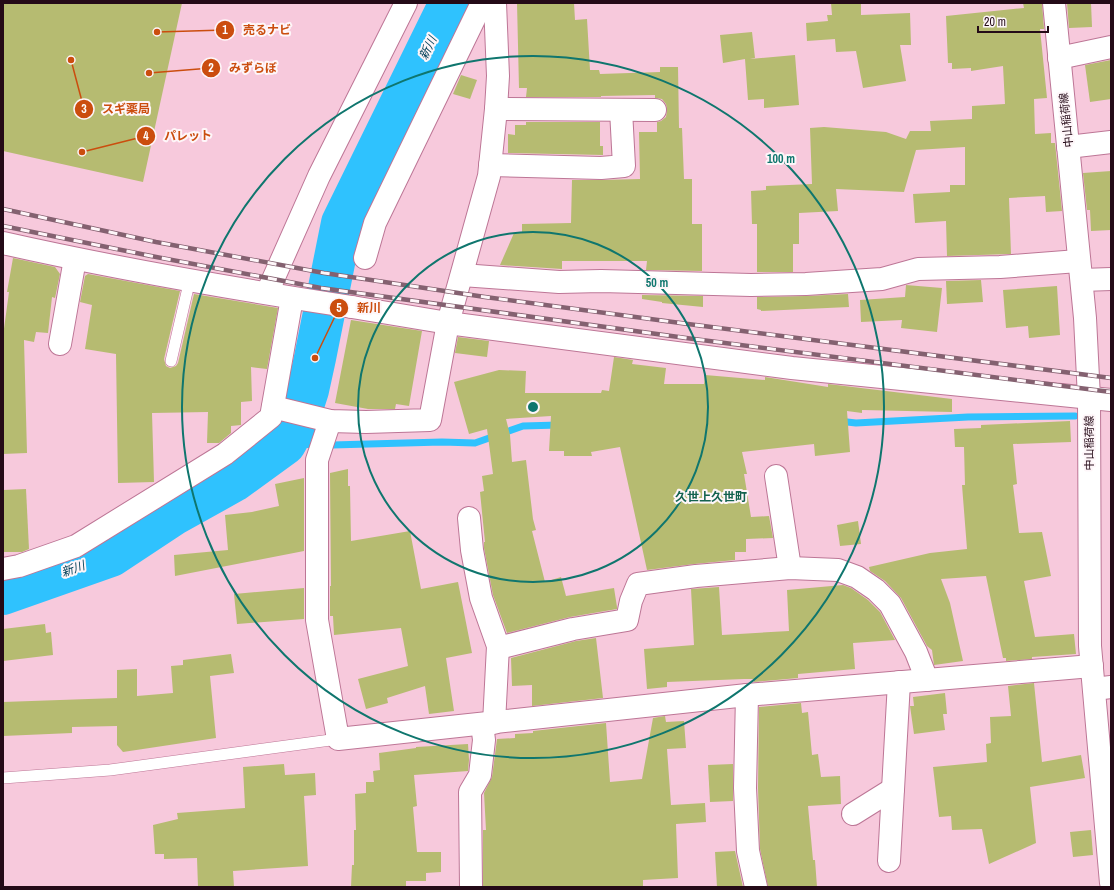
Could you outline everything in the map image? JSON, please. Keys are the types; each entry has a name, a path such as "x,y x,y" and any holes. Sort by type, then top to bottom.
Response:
{"street":[{"path":"267,293 318,176 406,3"},
{"path":"365,258 375,223 482,3"},
{"path":"277,408 328,420 366,422 430,420 448,323 489,176 498,76 495,3"},
{"name":"中山稲荷線","path":"1054,3 1080,271 1089,398 1090,646 1092,666 1103,688 1111,883"},
{"path":"1060,58 1111,47"},
{"path":"496,109 655,110"},
{"path":"490,165 602,168 624,166 621,110"},
{"path":"1068,147 1111,142"},
{"path":"3,243 75,259 292,298 448,323 792,368 1111,400"},
{"path":"60,344 75,259"},
{"path":"462,274 559,282 601,281 751,285 882,280 918,269 1000,266 1080,271 1111,279"},
{"path":"3,569 19,566 76,546 225,454 271,417 277,408 292,298"},
{"path":"328,420 317,460 317,620 338,739 747,695 1092,666"},
{"path":"776,476 790,568"},
{"path":"469,518 472,550 481,598 498,646 480,775 470,792 471,887"},
{"path":"498,646 506,646 573,629 627,620 631,601 638,584 696,576 790,568 838,570 858,576 876,590 890,604 916,652 927,680"},
{"path":"889,861 899,682"},
{"path":"747,695 745,788 748,851 756,887"},
{"path":"853,814 893,789"}],"lane":[{"path":"171,361 190,279"},
{"path":"3,778 110,770 338,739"}],"building":[{"path":"3,3 182,3 143,182 3,151"},
{"path":"517,3 574,3 575,20 587,19 590,70 599,70 600,74 660,72 660,67 678,67 679,128 682,128 684,179 692,179 692,224 702,224 702,271 646,270 647,261 562,261 562,269 500,265 514,233 522,233 522,224 571,223 572,180 640,179 639,132 657,132 657,122 666,117 667,110 666,104 662,99 655,98 655,95 526,97 527,88 519,88"},
{"path":"831,3 861,3 861,15 910,13 911,45 900,45 906,81 863,88 856,51 836,52 835,39 807,41 806,23 828,21 827,15 832,15"},
{"path":"1023,3 1042,3 1044,29 1040,29 1047,98 1034,99 1035,134 1051,133 1051,143 1055,143 1062,211 1046,212 1045,196 1009,198 1011,254 947,256 946,221 915,223 913,194 950,192 950,185 965,185 965,147 916,150 904,192 836,189 838,211 799,213 799,244 793,244 793,272 757,272 757,224 752,224 751,191 766,190 766,186 812,184 810,128 824,127 886,132 906,139 910,131 931,131 930,121 972,119 972,106 1005,104 1003,66 971,71 971,68 952,69 952,63 948,63 946,16 1024,8"},
{"path":"1067,3 1091,3 1092,27 1069,28"},
{"path":"752,32 755,58 750,59 795,55 799,105 764,108 764,99 748,100 745,59 723,63 720,35"},
{"path":"1111,60 1111,99 1090,102 1085,65"},
{"path":"461,75 477,80 470,99 453,94"},
{"path":"526,122 600,122 600,146 603,146 603,155 508,153 508,134 515,135 515,125 526,125"},
{"path":"1111,171 1111,230 1091,231 1090,210 1087,210 1083,173"},
{"path":"13,258 55,267 60,274 55,298 52,297 48,333 36,332 34,342 24,340 27,453 3,454 3,336 9,292 7,292"},
{"path":"88,274 180,291 164,359 166,366 170,368 176,366 178,363 194,294 278,308 267,369 251,367 252,401 241,402 241,425 231,426 231,433 219,443 207,443 208,412 152,413 154,482 118,483 116,354 85,349 92,305 80,302 85,276"},
{"path":"981,280 983,302 947,304 946,281"},
{"path":"906,285 942,288 937,332 901,328 902,320 861,322 860,300 905,297"},
{"path":"1057,286 1060,335 1029,338 1028,326 1006,328 1003,290"},
{"path":"848,294 849,307 761,311 757,309 757,297"},
{"path":"642,295 703,296 703,307 662,303 642,299"},
{"path":"351,320 422,331 409,406 396,404 395,409 368,409 335,403"},
{"path":"458,337 489,341 487,357 455,353"},
{"path":"614,357 633,360 632,364 666,368 664,384 704,384 705,375 765,380 765,377 828,387 828,384 952,399 952,412 862,410 862,413 847,411 850,452 815,456 814,444 742,452 747,474 744,474 751,517 769,516 773,538 746,539 746,552 735,552 735,560 647,570 620,447 591,452 592,456 564,456 564,451 549,451 551,416 506,419 510,435 512,462 526,460 533,519 536,530 532,531 545,582 561,577 566,596 614,588 617,607 617,609 570,617 507,633 493,595 484,548 485,542 480,492 484,491 482,476 493,474 487,429 469,434 454,382 499,370 526,371 525,393 601,393 602,390 609,391"},
{"path":"1070,421 1071,442 1013,444 1017,484 1013,485 1019,533 1042,532 1051,576 1024,581 1035,637 1074,634 1076,654 1032,657 1032,659 1006,661 1006,658 1003,658 986,576 941,579 950,603 963,661 934,665 932,650 927,646 901,598 885,581 870,571 869,567 930,553 967,549 962,485 965,485 964,447 955,447 954,429 981,428 981,425"},
{"path":"348,469 348,486 350,486 351,541 410,531 421,589 458,582 472,653 446,658 454,711 429,714 425,686 387,698 388,703 366,709 358,679 408,666 401,628 334,635 333,616 330,616 330,473"},
{"path":"304,478 304,551 175,576 174,555 228,550 225,515 252,512 279,506 275,484"},
{"path":"26,489 29,549 22,552 3,552 3,490"},
{"path":"858,521 861,544 840,546 837,525"},
{"path":"843,585 851,588 868,600 880,612 895,640 853,643 855,669 798,674 798,678 754,682 754,679 744,679 667,682 667,687 647,689 644,649 694,645 691,589 719,587 722,635 789,631 787,590"},
{"path":"304,588 304,619 237,624 234,594"},
{"path":"45,624 46,633 51,632 53,655 3,661 3,629"},
{"path":"596,638 603,698 532,706 532,685 512,686 511,658 576,641"},
{"path":"231,654 234,673 210,676 216,738 123,752 117,745 117,726 72,727 72,733 3,736 3,702 117,698 117,670 137,669 137,696 173,693 171,666 183,665 183,660"},
{"path":"1034,683 1042,762 1081,755 1085,778 1030,787 1036,843 989,864 982,829 952,830 951,816 939,817 933,767 987,762 986,744 991,743 990,717 1011,716 1008,686"},
{"path":"945,693 947,714 943,714 945,730 914,734 910,706 914,706 913,697"},
{"path":"801,703 802,713 808,712 812,755 818,754 821,777 840,776 841,804 808,806 817,887 768,887 760,849 758,788 759,707"},
{"path":"665,716 666,722 684,721 686,748 667,749 671,805 705,803 706,822 676,824 678,878 643,880 643,887 483,887 483,830 486,830 484,793 492,777 497,739 515,738 515,734 533,733 533,731 606,723 610,782 642,779 653,718"},
{"path":"468,744 468,771 414,775 417,806 413,807 417,852 441,852 441,872 426,873 426,881 406,881 406,887 351,887 352,865 354,865 354,830 356,830 355,794 366,793 366,782 374,782 373,771 380,770 379,753 416,747"},
{"path":"284,764 285,775 315,773 316,795 304,796 308,866 233,871 234,887 198,887 197,858 164,859 164,854 155,854 153,825 178,819 177,813 245,808 243,767"},
{"path":"733,764 733,801 710,802 708,765"},
{"path":"1091,830 1093,855 1073,857 1070,832"},
{"path":"735,851 743,887 717,887 715,852"}],"waterway":[{"name":"新川","path":"3,594 111,556 173,515 234,481 285,444 298,421 308,390 342,223 450,3"},
{"path":"838,421 856,423 968,417 1075,416"},
{"path":"285,444 332,445 442,442 475,443 523,426 559,425"}],"railway":[{"path":"3,209 156,242 324,273 485,297 1111,378"},
{"path":"3,226 321,288 686,338 1111,392"}],"place":[{"name":"売るナビ","path":"157,32"},
{"name":"スギ薬局","path":"71,60"},
{"name":"みずらぼ","path":"149,73"},
{"name":"パレット","path":"82,152"},
{"name":"新川","path":"315,358"}],"district":[{"name":"久世上久世町","path":"711,497"}]}
